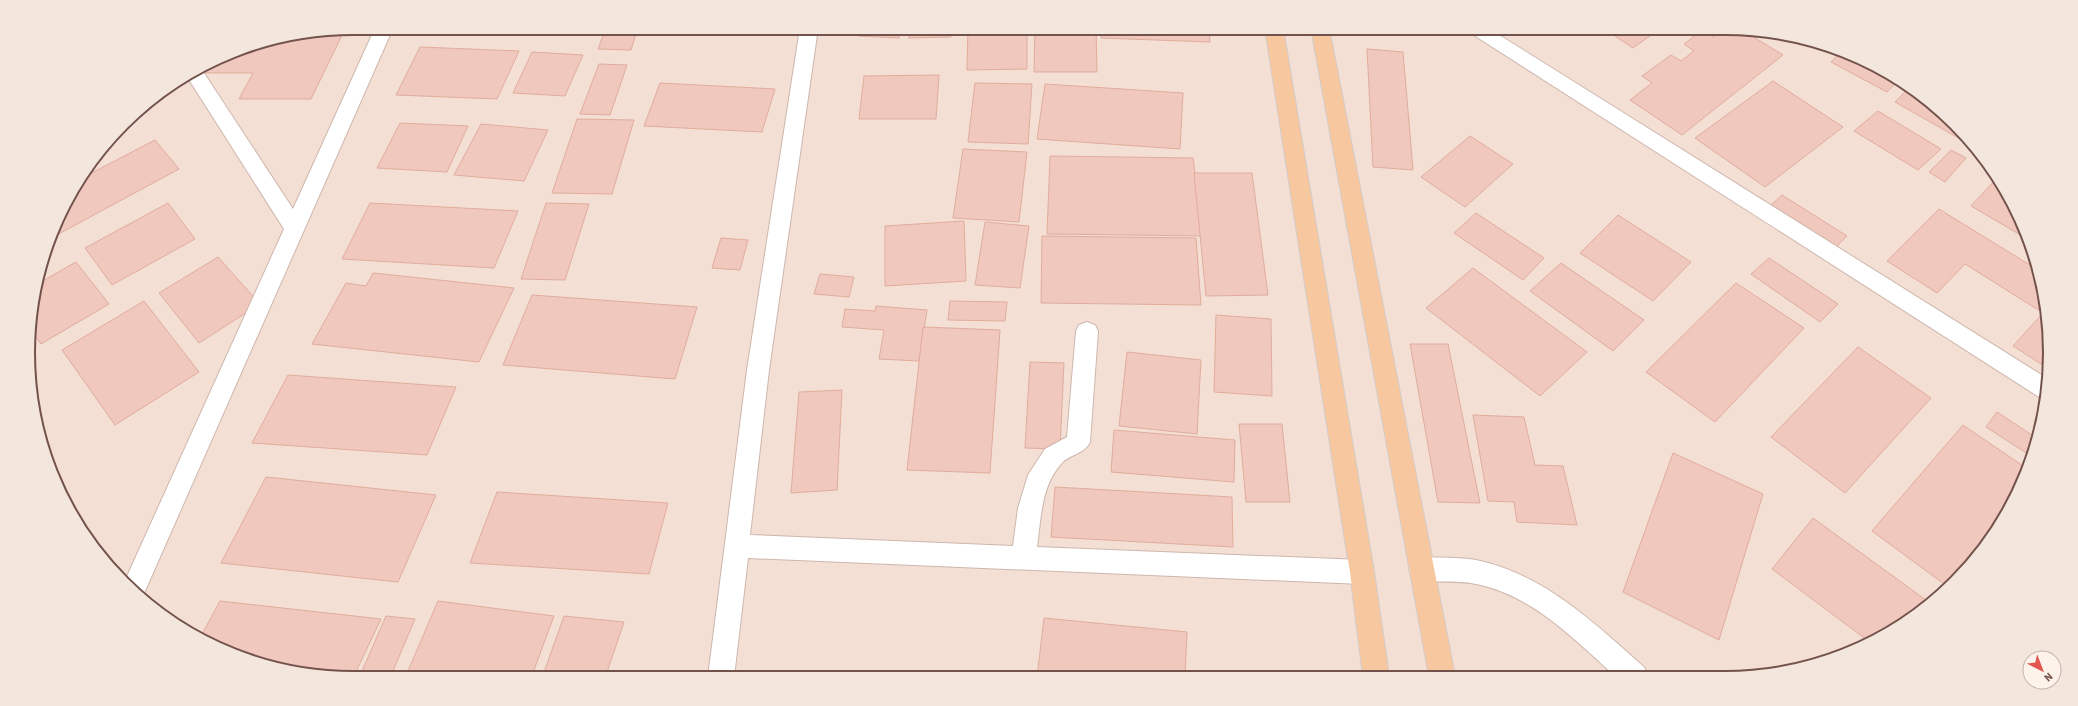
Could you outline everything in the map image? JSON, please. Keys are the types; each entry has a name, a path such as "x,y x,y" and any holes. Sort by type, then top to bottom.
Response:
{"main road":[{"path":"1275,35 1362,572 1375,671"},
{"path":"1321,35 1441,671"}],"street":[{"path":"136,585 381,35"},
{"path":"722,671 758,370 808,35"},
{"path":"1486,35 2041,386"},
{"path":"197,77 295,229"},
{"path":"1024,557 1030,508 1036,483 1054,456 1078,442 1079,412 1087,331"},
{"path":"736,546 1362,572"},
{"path":"1421,569 1476,572 1516,585 1550,603 1629,671"}],"shaded area":[{"path":"1725,35 1787,41 1847,59 1902,89 1935,114 1950,128 1977,159 1989,176 2019,231 2037,291 2043,353 2037,415 2026,455 2010,494 1989,530 1977,547 1950,578 1919,605 1902,617 1866,638 1827,654 1787,665 1767,668 1725,671 353,671 291,665 231,647 176,617 143,592 128,578 101,547 89,530 68,494 52,455 41,415 38,395 35,353 36,332 41,291 59,231 89,176 114,143 128,128 159,101 176,89 231,59 291,41 332,36"}],"building":[{"path":"603,35 636,35 631,50 598,49"},
{"path":"858,35 900,35 899,38"},
{"path":"909,35 951,35 951,37 909,38"},
{"path":"968,35 1027,35 1027,69 967,70"},
{"path":"1035,35 1096,35 1097,72 1034,72"},
{"path":"1101,35 1210,35 1210,42 1101,38"},
{"path":"1614,35 1651,35 1633,48"},
{"path":"1696,35 1710,35 1713,37 1716,35 1753,37 1783,55 1682,135 1630,100 1652,83 1642,76 1671,55 1681,61 1694,51 1684,44"},
{"path":"342,36 311,99 239,99 253,73 203,73 231,59 271,46 311,38"},
{"path":"420,47 519,51 497,99 396,95"},
{"path":"1367,49 1403,52 1413,170 1373,167"},
{"path":"532,52 583,55 565,96 513,93"},
{"path":"1837,56 1847,59 1895,84 1887,92 1831,62"},
{"path":"599,64 627,65 610,115 580,114"},
{"path":"939,75 936,119 859,119 864,76"},
{"path":"1773,81 1843,127 1765,187 1695,138"},
{"path":"660,83 775,89 762,132 644,126"},
{"path":"975,83 1032,84 1028,144 968,142"},
{"path":"1045,84 1183,93 1180,149 1037,139"},
{"path":"1906,91 1935,114 1960,139 1895,102"},
{"path":"1878,111 1941,149 1918,170 1854,131"},
{"path":"577,119 634,120 612,194 552,193"},
{"path":"400,123 468,126 447,172 377,168"},
{"path":"481,124 548,130 524,181 454,175"},
{"path":"1470,136 1513,164 1465,207 1421,177"},
{"path":"155,140 179,169 58,234 68,212 91,173"},
{"path":"963,149 1027,152 1019,222 953,218"},
{"path":"1951,150 1966,158 1945,182 1929,172"},
{"path":"1050,156 1193,158 1203,236 1047,234"},
{"path":"1194,173 1252,173 1268,295 1206,296"},
{"path":"1993,182 2010,212 2020,235 1971,206"},
{"path":"1782,195 1847,236 1835,248 1769,207"},
{"path":"168,203 195,239 112,285 85,248"},
{"path":"370,203 518,211 494,268 342,259"},
{"path":"546,203 589,204 565,280 521,279"},
{"path":"1939,209 2030,265 2037,291 2040,311 1965,264 1937,293 1887,261"},
{"path":"1476,213 1544,258 1523,280 1454,233"},
{"path":"1618,215 1691,262 1653,301 1580,253"},
{"path":"964,221 966,281 885,286 885,226"},
{"path":"985,222 1029,226 1020,288 975,285"},
{"path":"1042,236 1196,238 1201,305 1041,303"},
{"path":"721,238 748,240 740,270 712,268"},
{"path":"218,257 260,304 199,343 159,293"},
{"path":"1769,258 1838,304 1820,322 1751,274"},
{"path":"76,262 109,304 41,344 36,337 38,311 44,280"},
{"path":"1561,263 1644,320 1613,351 1530,291"},
{"path":"1473,268 1587,352 1540,396 1426,308"},
{"path":"373,273 514,288 479,362 312,344 346,283 366,286"},
{"path":"820,274 854,277 849,297 814,294"},
{"path":"1736,283 1804,328 1715,422 1646,372"},
{"path":"532,295 697,307 675,379 503,365"},
{"path":"144,301 199,372 115,425 62,350"},
{"path":"950,301 1007,302 1005,321 948,320"},
{"path":"876,306 927,310 919,361 879,359 884,330 842,327 845,309 875,311"},
{"path":"1216,315 1271,319 1272,396 1214,392"},
{"path":"2040,316 2042,365 2013,346"},
{"path":"923,327 1000,330 990,473 907,470"},
{"path":"1410,344 1448,344 1480,503 1438,502"},
{"path":"1858,347 1931,398 1845,493 1771,437"},
{"path":"1127,352 1201,360 1197,434 1119,426"},
{"path":"1030,362 1064,363 1060,449 1025,448"},
{"path":"288,375 456,387 427,455 252,443"},
{"path":"842,390 837,490 791,493 799,392"},
{"path":"1997,412 2032,435 2027,453 1986,427"},
{"path":"1473,415 1524,417 1535,465 1563,466 1577,525 1517,522 1514,502 1488,501"},
{"path":"1239,424 1282,424 1290,502 1246,502"},
{"path":"1963,425 2022,465 2010,494 1989,530 1964,563 1944,584 1872,531"},
{"path":"1114,430 1235,440 1234,482 1111,472"},
{"path":"1673,453 1763,494 1719,640 1623,592"},
{"path":"266,477 436,495 398,582 221,563"},
{"path":"1055,487 1232,497 1233,547 1051,537"},
{"path":"497,492 668,503 649,574 470,563"},
{"path":"1813,518 1925,600 1902,617 1865,638 1772,569"},
{"path":"220,601 381,619 356,671 332,670 291,665 231,647 203,633"},
{"path":"438,601 554,616 534,671 408,671"},
{"path":"386,616 415,619 393,671 362,671"},
{"path":"564,616 624,622 607,671 544,671"},
{"path":"1044,618 1187,632 1185,671 1038,671"}]}
